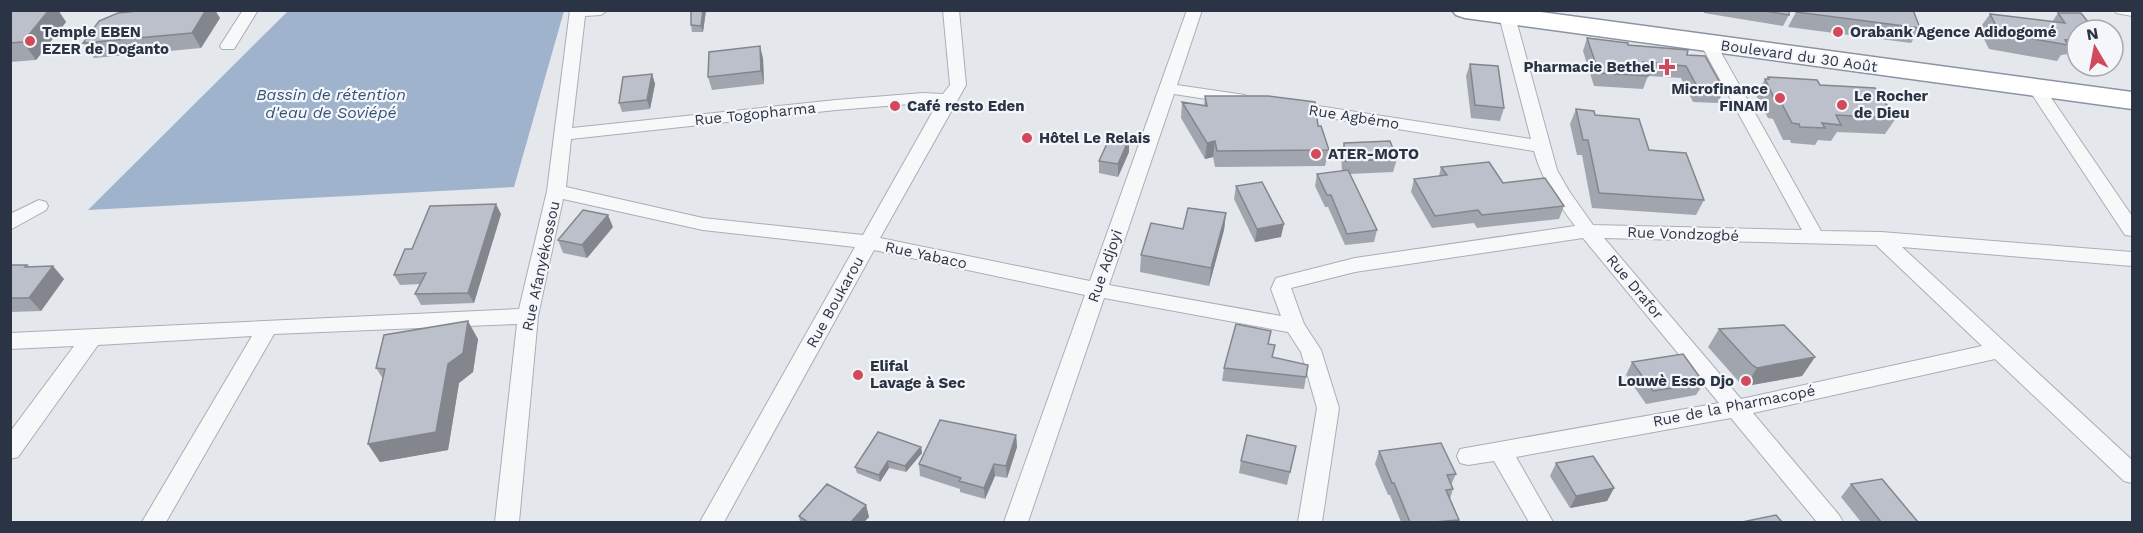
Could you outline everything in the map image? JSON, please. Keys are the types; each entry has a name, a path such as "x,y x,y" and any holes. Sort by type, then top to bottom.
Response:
{"highway":[{"name":"Boulevard du 30 Août","path":"1465,10 2133,101"},
{"name":"Boulevard du 30 Août","path":"1534,10 1886,59 2133,90"}],"street":[{"path":"228,46 251,10"},
{"path":"578,11 601,10"},
{"name":"Rue Boukarou","path":"712,522 948,99 958,85 951,10"},
{"name":"Rue Adjoyi","path":"1016,522 1195,10"},
{"path":"2121,10 2133,12"},
{"name":"Rue Afanyékossou","path":"507,522 528,316 556,191 578,11"},
{"name":"Rue Drafor","path":"1507,16 1540,146 1548,170 1557,186 1588,231 1831,522"},
{"path":"1708,43 1815,237"},
{"path":"2035,87 2133,230"},
{"name":"Rue Agbémo","path":"1167,88 1540,146"},
{"name":"Rue Togopharma","path":"562,135 847,104 923,98 948,99"},
{"name":"Rue Yabaco","path":"556,191 703,224 868,243 1097,290 1295,326"},
{"path":"10,224 22,214 39,206"},
{"name":"Rue Vondzogbé","path":"1295,326 1281,290 1283,284 1355,265 1588,231 1881,240 2133,259"},
{"path":"1881,240 2133,474"},
{"path":"10,341 528,316"},
{"path":"1295,326 1311,350 1328,408 1310,522"},
{"path":"154,522 268,327"},
{"path":"10,450 92,338"},
{"name":"Rue de la Pharmacopé","path":"1468,456 1737,408 1999,350"},
{"path":"1500,450 1542,522"}],"water":[{"name":"Bassin de rétention d'eau de Soviépé","path":"288,11 564,11 514,187 88,210"}],"building":[{"path":"10,10 49,10 23,42 10,43"},
{"path":"147,10 206,10 192,33 83,43 99,21 118,13"},
{"path":"691,10 703,10 701,26 691,25"},
{"path":"1760,10 1789,10 1789,15"},
{"path":"1797,10 1913,10 1920,28 1796,12"},
{"path":"2058,13 2081,13 2085,18 2065,18 2065,23"},
{"path":"1990,14 2065,23 2065,44 2000,33"},
{"path":"1587,38 1628,43 1628,45 1688,50 1687,55 1705,56 1724,90 1699,90 1686,66 1643,62 1648,76 1599,73"},
{"path":"760,46 761,71 708,77 709,52"},
{"path":"1470,64 1498,66 1504,108 1475,105"},
{"path":"652,74 647,100 619,103 623,77"},
{"path":"1768,77 1817,80 1820,85 1875,88 1896,118 1836,115 1841,125 1822,123 1825,128 1800,127 1799,124 1792,123 1781,102 1776,102 1765,79 1769,79"},
{"path":"1205,96 1268,96 1315,102 1318,126 1321,126 1329,150 1217,151 1215,141 1207,143 1182,102 1207,106"},
{"path":"1576,109 1594,111 1595,115 1639,119 1649,150 1686,153 1704,200 1599,193 1588,140 1583,140"},
{"path":"1111,135 1129,139 1118,164 1099,161"},
{"path":"1390,141 1397,159 1345,161 1344,143"},
{"path":"1489,162 1503,183 1545,178 1564,206 1482,215 1478,210 1435,216 1414,179 1447,175 1441,167"},
{"path":"1348,170 1377,230 1347,234 1331,195 1327,195 1317,174"},
{"path":"1262,182 1284,224 1257,229 1236,186"},
{"path":"496,204 468,293 415,294 426,273 394,275 405,249 412,249 430,206"},
{"path":"1188,208 1226,213 1211,268 1141,255 1151,223 1183,229"},
{"path":"583,210 608,215 582,245 558,240"},
{"path":"10,265 53,266 29,298 10,298"},
{"path":"468,321 463,353 448,364 436,432 368,444 385,369 376,368 384,335"},
{"path":"1236,324 1271,331 1268,344 1275,345 1272,357 1308,365 1306,377 1224,368"},
{"path":"1784,325 1815,357 1757,368 1719,329"},
{"path":"1683,354 1704,383 1653,391 1632,362"},
{"path":"940,420 1016,435 1006,466 994,464 984,488 959,481 961,478 919,464"},
{"path":"878,432 921,447 905,466 888,461 879,475 855,467"},
{"path":"1247,435 1296,446 1290,472 1241,461"},
{"path":"1441,443 1456,474 1447,475 1453,489 1446,490 1459,520 1410,522 1379,451"},
{"path":"1593,456 1614,488 1576,496 1556,463"},
{"path":"1882,479 1918,522 1881,522 1851,484"},
{"path":"827,484 866,505 851,522 808,522 799,516"},
{"path":"1776,515 1782,522 1742,522"}],"place":[{"name":"Orabank Agence Adidogomé","path":"1838,32"},
{"name":"Temple EBEN EZER de Doganto","path":"30,41"},
{"name":"Pharmacie Bethel","path":"1667,67"},
{"name":"Microfinance FINAM","path":"1780,98"},
{"name":"Le Rocher de Dieu","path":"1842,105"},
{"name":"Café resto Eden","path":"895,106"},
{"name":"Hôtel Le Relais","path":"1027,138"},
{"name":"ATER-MOTO","path":"1316,154"},
{"name":"Elifal Lavage à Sec","path":"858,375"},
{"name":"Louwè Esso Djo","path":"1746,381"}]}
